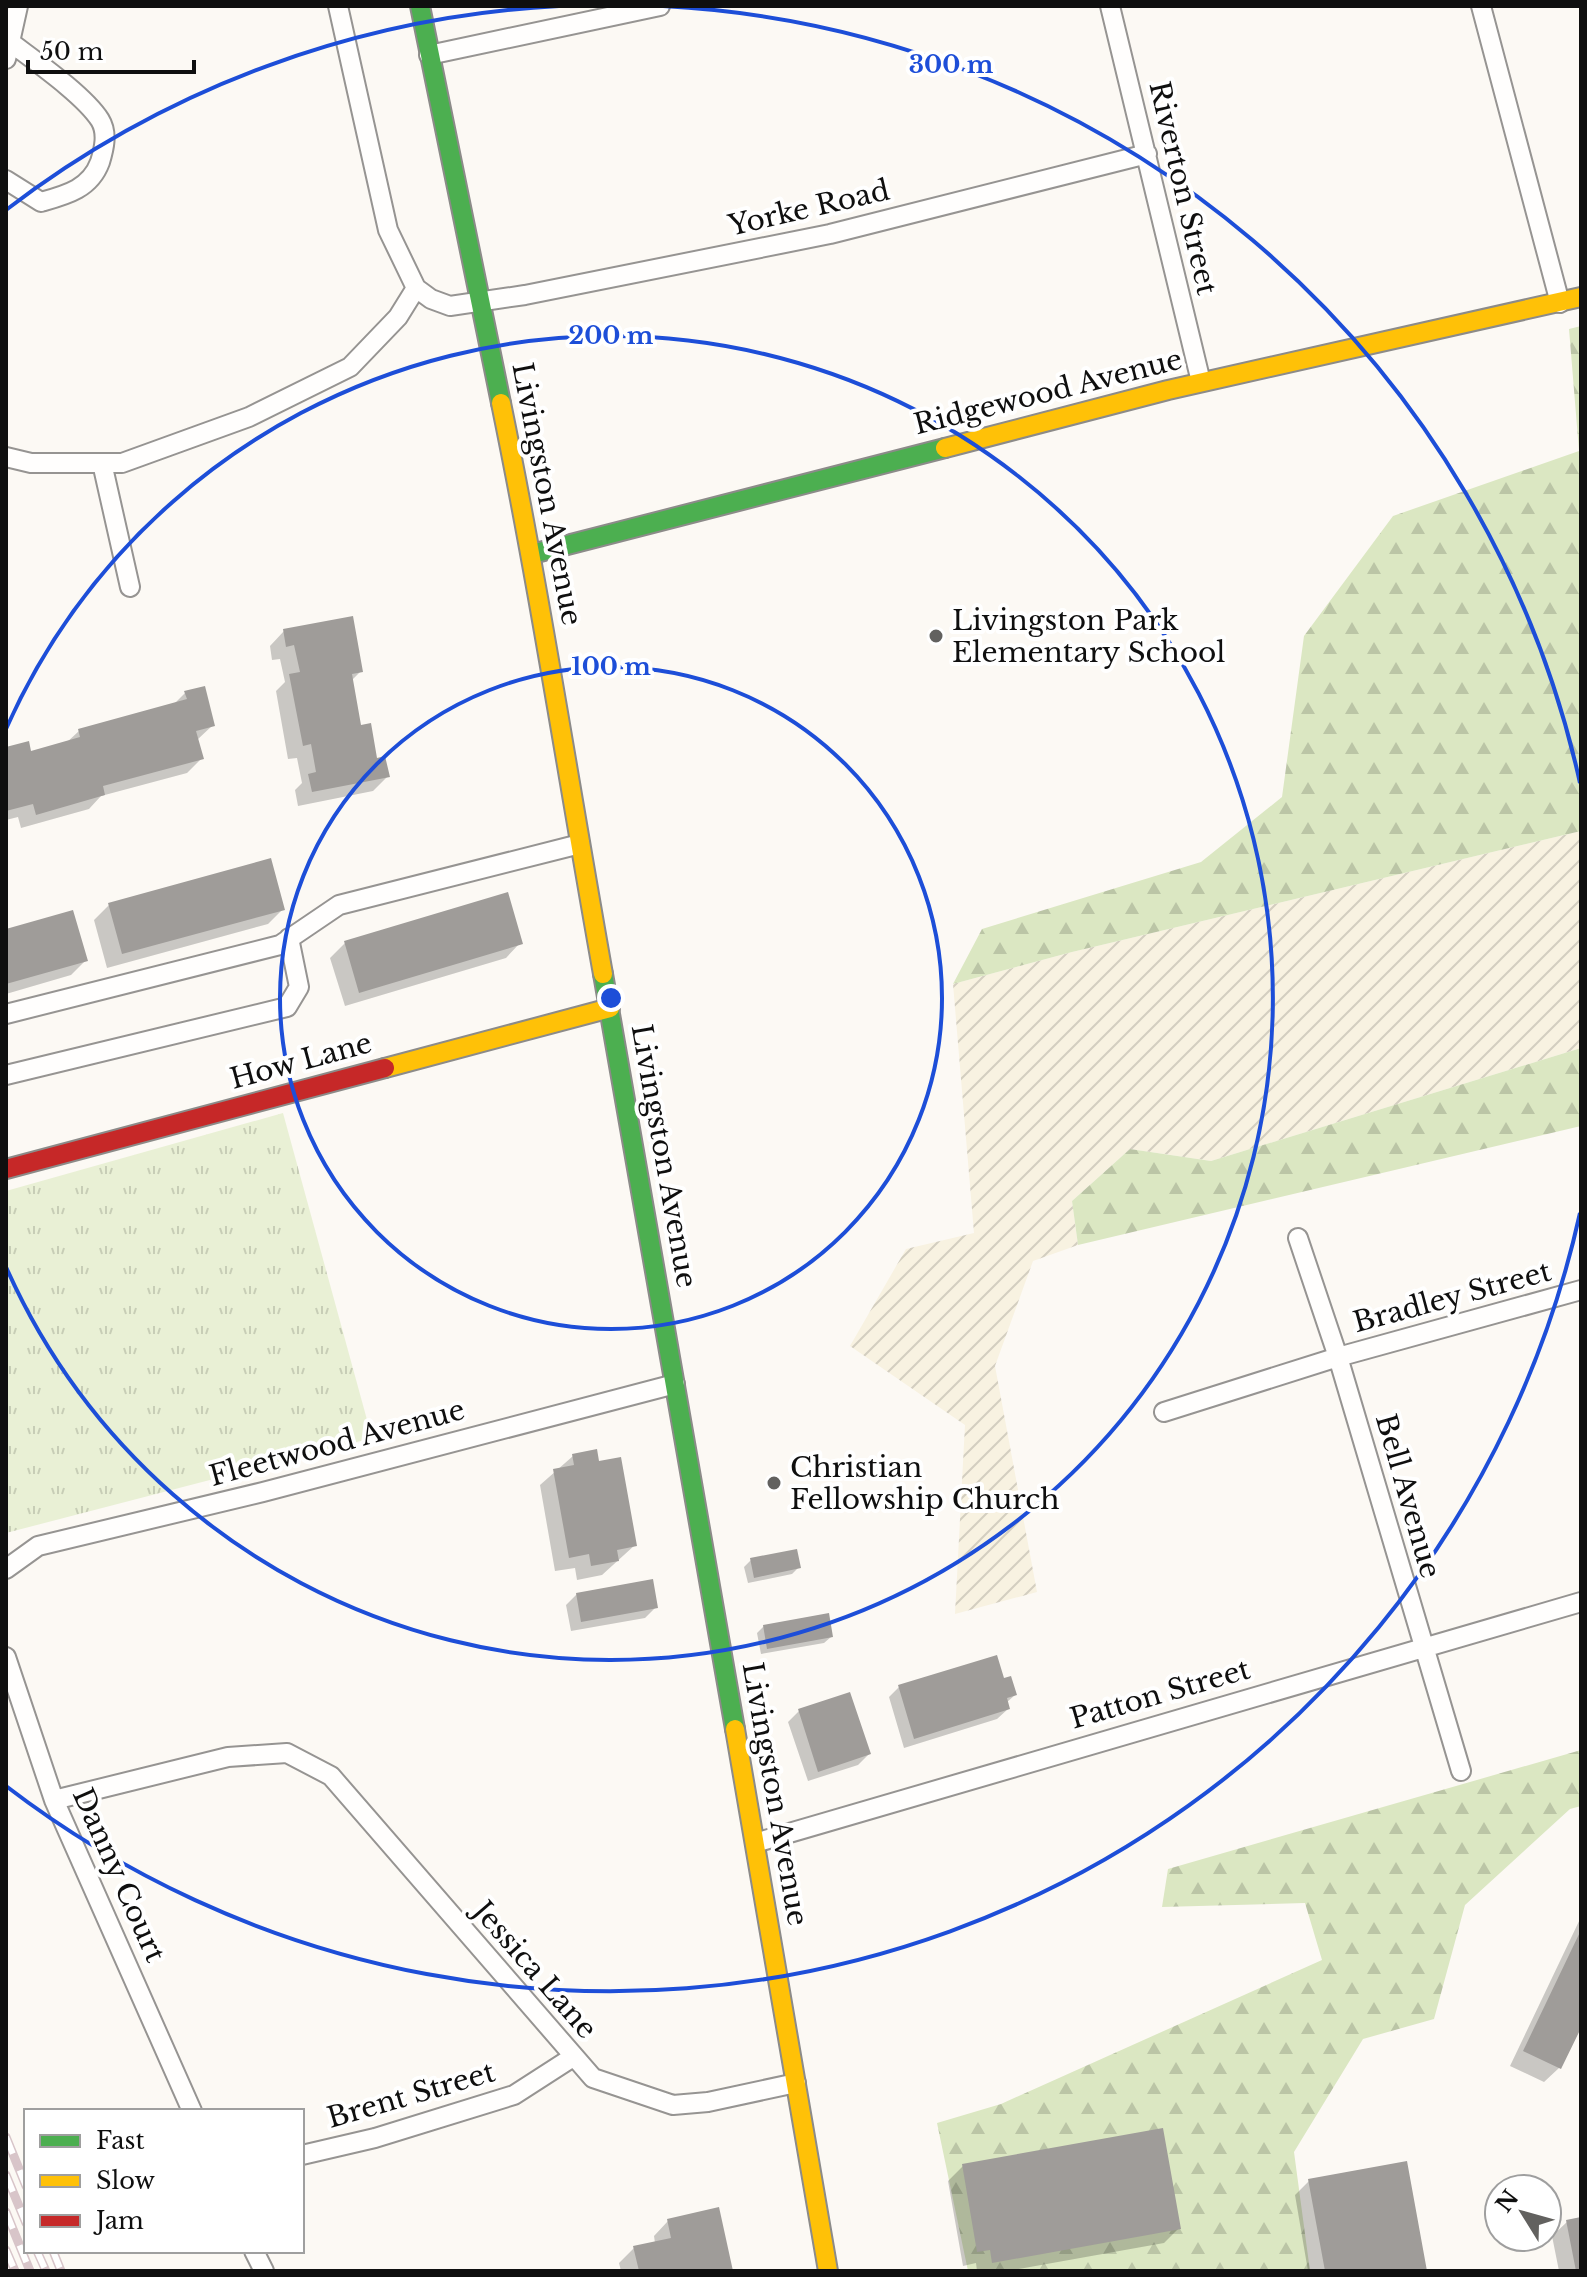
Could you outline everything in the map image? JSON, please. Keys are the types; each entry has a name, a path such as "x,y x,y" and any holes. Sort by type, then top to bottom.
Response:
{"main road":[{"name":"Livingston Avenue","path":"420,6 532,554 828,2271"},
{"name":"Ridgewood Avenue","path":"532,554 1201,382 1581,297"},
{"name":"How Lane","path":"6,1169 610,1008"}],"street":[{"path":"6,180 41,202 74,193 96,172 105,145 101,121 81,100 8,51 18,6"},
{"path":"6,457 31,463 122,463 249,417 350,367 398,317 416,288 388,230 338,6"},
{"path":"429,55 660,6"},
{"name":"Riverton Street","path":"1110,6 1201,382"},
{"path":"1481,6 1560,303"},
{"name":"Yorke Road","path":"416,288 431,299 450,306 481,303 830,234 1147,154"},
{"path":"102,463 130,587"},
{"path":"6,1014 280,945 339,905 580,844"},
{"path":"6,1075 287,1007 299,987 289,938"},
{"name":"Bell Avenue","path":"1298,1238 1338,1357 1461,1771"},
{"name":"Bradley Street","path":"1164,1412 1338,1357 1581,1290"},
{"name":"Fleetwood Avenue","path":"11,1565 38,1546 263,1492 675,1384"},
{"name":"Patton Street","path":"755,1843 1581,1602"},
{"name":"Danny Court","path":"6,1657 54,1800 191,2109"},
{"name":"Jessica Lane","path":"54,1800 228,1757 287,1753 331,1776 593,2078 673,2105 708,2102 796,2083"},
{"name":"Brent Street","path":"304,2155 375,2138 514,2095 573,2057"},
{"path":"255,2253 264,2271"}],"shaded area":[{"path":"1581,831 1581,1048 1211,1161 1130,1149 1072,1201 1078,1245 1033,1261 995,1366 1037,1592 955,1614 965,1425 850,1346 906,1249 974,1233 953,984 1072,952"}],"green space":[{"path":"1581,326 1581,831 1072,952 953,984 982,929 1201,862 1282,797 1304,636 1393,516 1579,451 1569,329"},
{"path":"1581,1048 1581,1126 1078,1245 1072,1201 1130,1149 1211,1161"},
{"path":"283,1113 372,1438 6,1533 6,1191"},
{"path":"1581,1750 1581,1806 1570,1809 1465,1905 1434,2019 1363,2039 1294,2152 1310,2271 968,2271 937,2123 1001,2104 1322,1960 1305,1903 1162,1907 1168,1869"}],"building":[{"path":"353,616 363,672 352,674 361,725 371,723 377,758 385,756 390,777 312,792 308,774 316,772 311,744 303,746 289,674 300,672 294,645 286,647 283,629"},
{"path":"205,686 215,726 196,731 204,759 103,786 105,795 36,815 33,804 6,811 6,747 29,741 31,751 80,737 78,729 187,699 184,691"},
{"path":"271,858 285,910 122,954 108,903"},
{"path":"508,892 523,944 359,993 344,941"},
{"path":"73,910 88,961 6,984 6,929"},
{"path":"597,1449 599,1461 621,1457 637,1546 617,1550 619,1561 591,1566 589,1554 569,1558 553,1469 574,1465 572,1454"},
{"path":"797,1549 801,1568 754,1578 750,1558"},
{"path":"653,1579 658,1608 581,1622 576,1593"},
{"path":"829,1613 833,1637 767,1649 763,1625"},
{"path":"997,1655 1004,1678 1011,1676 1017,1695 1007,1698 1010,1709 914,1739 898,1685"},
{"path":"850,1692 871,1754 818,1772 798,1709"},
{"path":"1581,1930 1581,2028 1561,2069 1523,2051"},
{"path":"1163,2128 1181,2229 992,2263 990,2250 977,2252 962,2164"},
{"path":"1407,2161 1427,2271 1325,2271 1308,2179"},
{"path":"719,2207 733,2271 639,2271 633,2246 671,2238 667,2219"},
{"path":"1581,2217 1581,2271 1576,2271 1566,2220"}],"railway":[{"path":"6,2137 24,2181"},
{"path":"6,2175 24,2218"},
{"path":"6,2212 30,2271"},
{"path":"6,2250 15,2271"},
{"path":"38,2253 46,2271"},
{"path":"54,2253 61,2271"}],"traffic: fast":[{"path":"420,6 501,403"},
{"path":"532,554 945,448"},
{"path":"603,974 735,1729"}],"traffic: slow":[{"path":"945,448 1168,390 1581,297"},
{"path":"501,403 603,974"},
{"path":"385,1068 610,1008"},
{"path":"735,1729 828,2271"}],"traffic: jam":[{"path":"6,1169 385,1068"}],"place":[{"name":"Livingston Park Elementary School","path":"936,636"},
{"name":"Christian Fellowship Church","path":"774,1483"}]}
